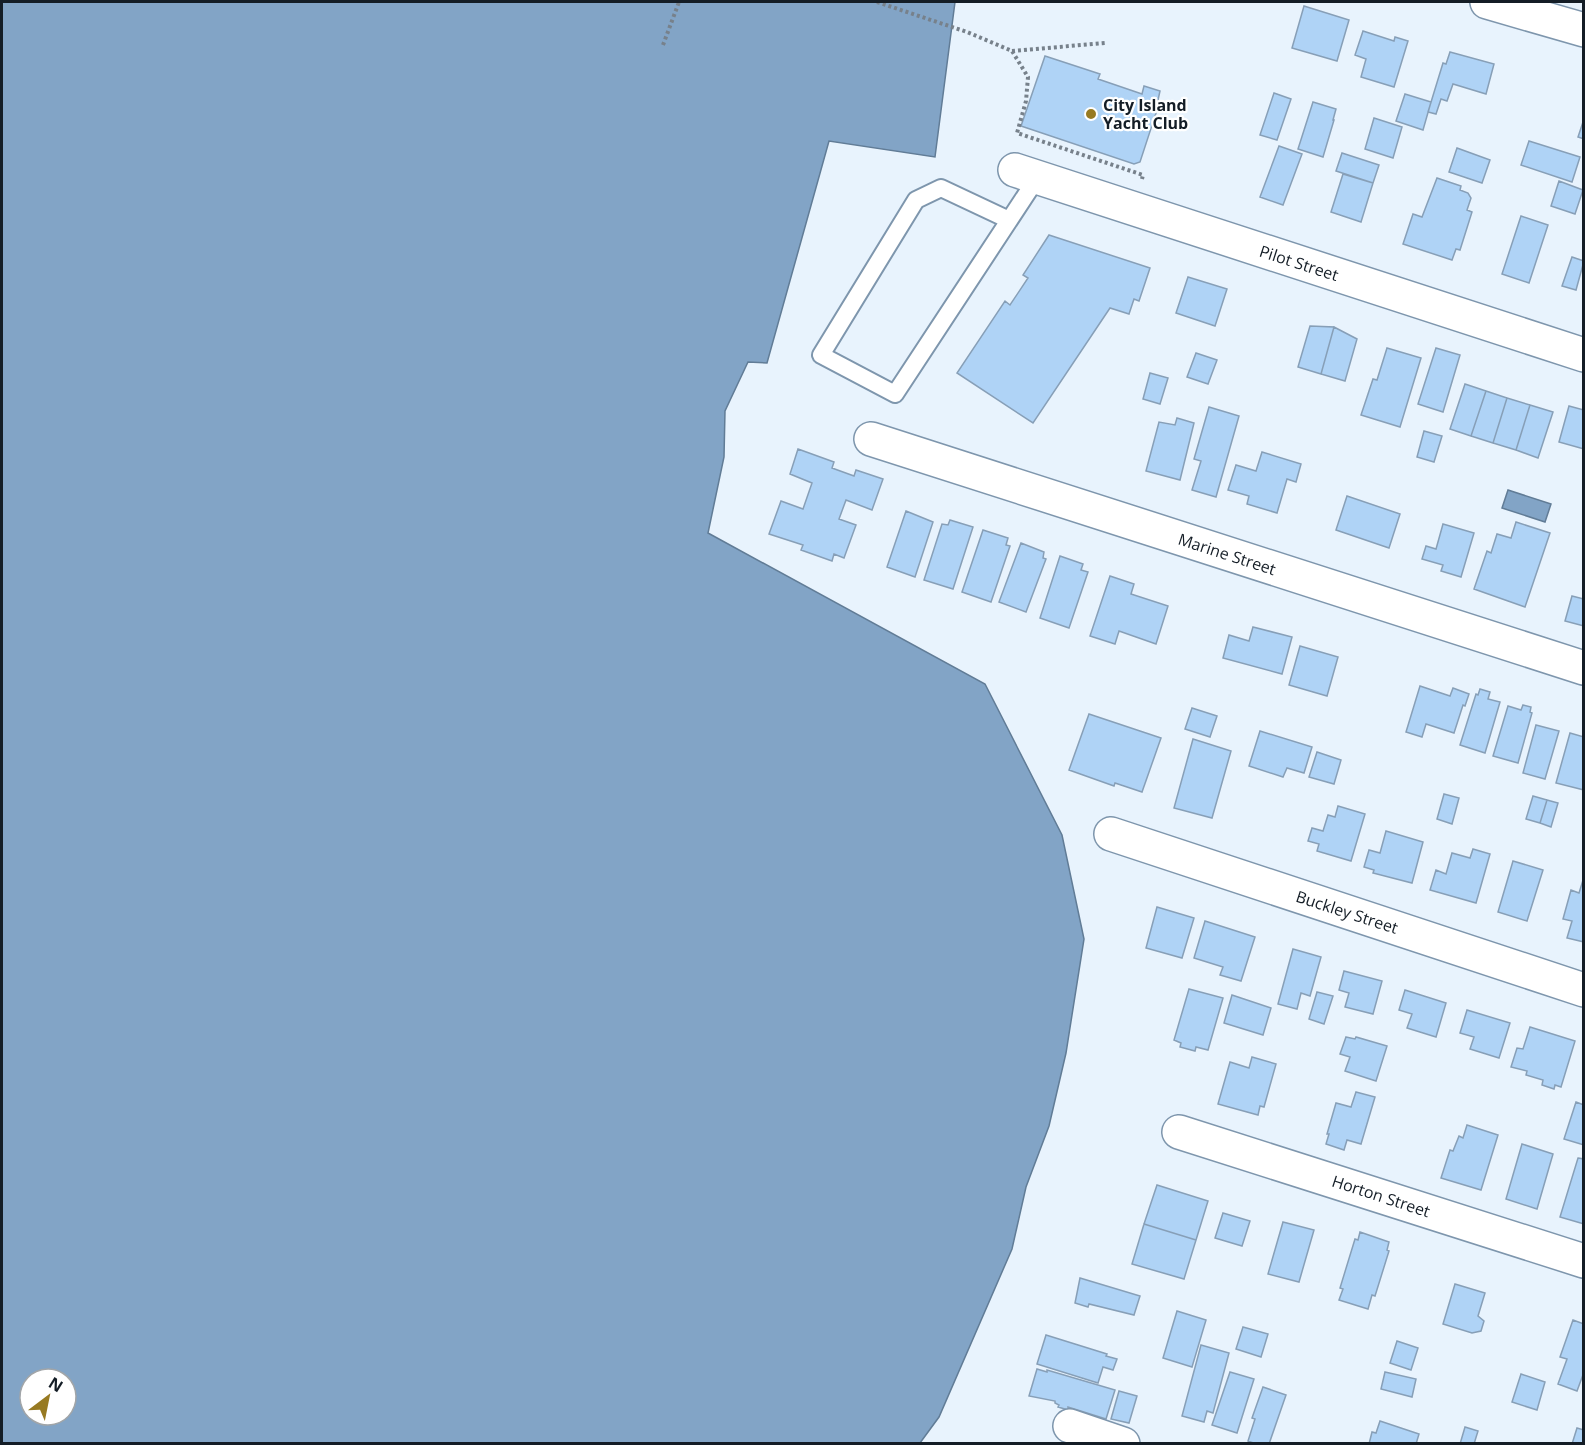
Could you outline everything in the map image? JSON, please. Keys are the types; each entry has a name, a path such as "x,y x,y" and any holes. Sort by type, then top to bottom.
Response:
{"street":[{"path":"1487,2 1584,30"},
{"name":"Pilot Street","path":"1026,174 1584,355"},
{"name":"Marine Street","path":"871,439 1584,668"},
{"name":"Buckley Street","path":"1111,834 1584,990"},
{"name":"Horton Street","path":"1179,1132 1584,1261"},
{"path":"1070,1426 1123,1443"}],"lane":[{"path":"1009,220 941,188 916,200 821,355 894,394 1009,220 1026,174"}],"path":[{"path":"663,45 679,2"},
{"path":"877,2 968,32 1012,51 1105,44"},
{"path":"1012,51 1028,77 1026,101 1017,133 1143,175 1134,209"}],"water":[{"path":"2,2 955,2 935,157 829,141 767,363 748,362 725,411 724,457 708,533 985,684 1062,835 1084,939 1066,1053 1049,1126 1026,1187 1012,1249 939,1417 920,1443 2,1443"},
{"path":"1508,490 1551,504 1545,522 1502,508"}],"building":[{"path":"1304,6 1349,20 1337,61 1292,48"},
{"path":"1363,31 1394,41 1395,37 1408,41 1394,87 1361,77 1366,59 1355,55"},
{"path":"1450,52 1494,64 1486,94 1453,84 1447,101 1441,99 1436,114 1428,112 1443,63 1446,64"},
{"name":"City Island Yacht Club","path":"1045,56 1100,74 1098,79 1142,94 1144,86 1160,91 1158,100 1160,101 1140,162 1134,164 1021,126"},
{"path":"1274,93 1291,99 1277,140 1260,135"},
{"path":"1405,94 1431,102 1423,130 1396,121"},
{"path":"1313,102 1336,109 1323,157 1298,149"},
{"path":"1374,118 1402,127 1393,158 1365,149"},
{"path":"1584,119 1584,139 1578,137"},
{"path":"1529,141 1580,157 1572,182 1521,165"},
{"path":"1279,146 1302,154 1283,205 1260,197"},
{"path":"1457,148 1490,160 1482,183 1449,172"},
{"path":"1342,153 1379,165 1373,183 1336,171"},
{"path":"1343,174 1373,183 1361,222 1331,212"},
{"path":"1437,178 1461,186 1460,190 1468,193 1471,198 1467,210 1472,212 1460,250 1456,249 1452,260 1403,244 1413,214 1422,217"},
{"path":"1559,181 1583,190 1575,214 1551,206"},
{"path":"1521,216 1548,225 1529,283 1502,274"},
{"path":"1049,235 1150,268 1139,301 1134,299 1129,314 1110,308 1033,423 957,373 1005,301 1010,305 1028,278 1023,275"},
{"path":"1572,257 1584,261 1576,290 1562,286"},
{"path":"1188,277 1227,289 1215,326 1176,313"},
{"path":"1310,326 1334,327 1321,374 1298,367"},
{"path":"1334,327 1357,339 1345,381 1321,374"},
{"path":"1387,348 1421,358 1400,427 1361,415 1373,379 1377,380"},
{"path":"1436,348 1460,355 1443,412 1418,404"},
{"path":"1196,353 1217,360 1208,384 1187,377"},
{"path":"1150,373 1168,378 1160,404 1143,399"},
{"path":"1465,384 1486,391 1471,436 1450,429"},
{"path":"1486,391 1507,398 1493,443 1471,436"},
{"path":"1507,398 1530,405 1516,450 1493,443"},
{"path":"1530,405 1553,412 1538,458 1516,450"},
{"path":"1569,406 1584,410 1584,449 1559,442"},
{"path":"1209,407 1239,416 1216,497 1192,490 1201,461 1194,459"},
{"path":"1177,418 1194,423 1180,480 1146,471 1159,422 1175,425"},
{"path":"1424,431 1442,436 1434,462 1417,457"},
{"path":"798,449 834,462 832,468 854,476 856,470 883,479 872,510 846,500 839,519 856,525 844,558 834,554 832,561 801,550 803,545 769,534 781,501 803,509 812,483 790,474"},
{"path":"1262,452 1301,464 1296,482 1287,479 1277,513 1247,504 1249,496 1228,490 1236,465 1256,471"},
{"path":"1347,496 1400,514 1389,548 1336,530"},
{"path":"906,511 933,522 915,577 887,567"},
{"path":"950,520 973,527 953,589 924,580 942,524 948,525"},
{"path":"1516,522 1550,533 1525,607 1474,589 1487,551 1491,553 1497,534 1511,538"},
{"path":"1443,524 1474,533 1461,577 1441,571 1443,565 1422,559 1426,546 1436,549"},
{"path":"983,530 1008,538 1006,545 1010,546 991,602 962,592"},
{"path":"1021,543 1044,552 1043,558 1046,559 1026,612 999,602"},
{"path":"1060,556 1083,564 1081,570 1088,572 1069,628 1040,618"},
{"path":"1110,576 1134,584 1131,594 1168,606 1156,644 1119,631 1115,644 1090,636"},
{"path":"1572,596 1584,599 1584,626 1565,621"},
{"path":"1253,627 1292,637 1282,674 1223,658 1229,635 1249,641"},
{"path":"1300,646 1338,657 1327,696 1289,685"},
{"path":"1420,686 1450,696 1453,688 1469,694 1454,733 1426,724 1422,737 1406,732"},
{"path":"1480,689 1490,692 1488,699 1500,702 1485,753 1460,745 1476,694 1478,695"},
{"path":"1523,705 1531,707 1530,712 1532,713 1518,763 1493,756 1508,706 1521,710"},
{"path":"1192,708 1217,716 1210,737 1185,729"},
{"path":"1089,714 1161,738 1142,792 1115,783 1114,786 1069,770"},
{"path":"1536,725 1559,731 1545,779 1523,773"},
{"path":"1260,731 1312,747 1304,773 1287,768 1283,777 1249,766"},
{"path":"1570,733 1584,737 1584,790 1556,783"},
{"path":"1193,739 1231,751 1212,818 1174,808"},
{"path":"1317,752 1341,760 1334,784 1309,777"},
{"path":"1444,794 1459,798 1452,824 1437,819"},
{"path":"1533,796 1547,800 1540,823 1526,819"},
{"path":"1547,800 1558,803 1551,827 1540,823"},
{"path":"1338,806 1365,814 1351,861 1317,851 1319,844 1308,841 1312,828 1323,831 1328,815 1335,817"},
{"path":"1386,831 1423,842 1412,883 1373,873 1374,870 1364,867 1369,850 1380,853"},
{"path":"1473,849 1490,854 1476,903 1430,890 1436,870 1446,874 1452,853 1470,858"},
{"path":"1513,861 1543,870 1527,921 1498,912"},
{"path":"1584,877 1584,942 1567,938 1572,921 1563,919 1571,890 1579,893"},
{"path":"1157,907 1194,918 1182,958 1146,948"},
{"path":"1205,921 1255,937 1241,981 1220,975 1223,967 1194,958"},
{"path":"1293,949 1321,957 1310,996 1301,993 1297,1009 1278,1004"},
{"path":"1344,971 1382,981 1373,1014 1345,1007 1349,993 1339,990"},
{"path":"1189,989 1223,998 1208,1050 1196,1047 1195,1051 1180,1047 1181,1043 1174,1040"},
{"path":"1405,990 1446,1003 1436,1037 1407,1028 1412,1014 1399,1010"},
{"path":"1317,992 1333,996 1324,1024 1309,1019"},
{"path":"1232,995 1271,1008 1263,1035 1224,1023"},
{"path":"1467,1010 1510,1023 1499,1058 1470,1049 1474,1037 1460,1033"},
{"path":"1530,1027 1575,1041 1561,1087 1555,1085 1554,1089 1542,1085 1543,1080 1526,1075 1527,1071 1511,1067 1517,1048 1523,1049"},
{"path":"1346,1037 1355,1039 1356,1037 1387,1046 1376,1081 1345,1071 1350,1057 1340,1054"},
{"path":"1252,1057 1276,1064 1264,1107 1260,1106 1258,1115 1218,1104 1230,1062 1249,1068"},
{"path":"1356,1092 1375,1097 1361,1144 1347,1140 1344,1150 1326,1144 1336,1103 1351,1107"},
{"path":"1576,1102 1584,1105 1584,1145 1564,1139"},
{"path":"1467,1125 1498,1135 1481,1190 1441,1178 1450,1150 1453,1151 1459,1136 1463,1138"},
{"path":"1522,1144 1553,1154 1537,1209 1506,1199"},
{"path":"1578,1158 1584,1159 1584,1224 1560,1217"},
{"path":"1157,1185 1208,1201 1196,1240 1144,1224"},
{"path":"1223,1213 1250,1221 1242,1246 1215,1238"},
{"path":"1283,1222 1314,1230 1299,1282 1268,1274"},
{"path":"1144,1224 1196,1240 1184,1279 1132,1264"},
{"path":"1360,1232 1389,1242 1387,1250 1389,1251 1375,1296 1372,1295 1368,1309 1339,1300 1343,1289 1340,1288 1355,1239 1358,1240"},
{"path":"1080,1278 1140,1296 1134,1315 1089,1304 1088,1307 1075,1303"},
{"path":"1455,1284 1485,1293 1478,1316 1484,1321 1481,1331 1472,1333 1443,1324"},
{"path":"1177,1311 1206,1320 1192,1367 1163,1358"},
{"path":"1573,1320 1584,1324 1584,1372 1577,1391 1558,1384 1567,1359 1560,1357"},
{"path":"1243,1327 1268,1334 1261,1357 1236,1349"},
{"path":"1046,1335 1117,1359 1113,1370 1103,1367 1098,1383 1037,1364"},
{"path":"1397,1341 1418,1348 1411,1370 1390,1363"},
{"path":"1201,1345 1229,1353 1213,1413 1207,1411 1204,1422 1182,1416"},
{"path":"1037,1369 1115,1390 1106,1419 1068,1407 1068,1410 1058,1407 1055,1401 1029,1396"},
{"path":"1230,1372 1254,1379 1237,1433 1212,1425"},
{"path":"1385,1372 1416,1379 1412,1397 1381,1389"},
{"path":"1521,1374 1545,1382 1537,1410 1512,1402"},
{"path":"1263,1387 1286,1395 1269,1444 1256,1444 1248,1441 1255,1419 1252,1418"},
{"path":"1119,1391 1137,1396 1129,1423 1111,1419"},
{"path":"1380,1421 1419,1434 1416,1444 1369,1444 1372,1432 1376,1433"},
{"path":"1465,1427 1478,1431 1474,1444 1460,1444"},
{"path":"1577,1428 1584,1430 1584,1444 1572,1444"}],"place":[{"name":"City Island Yacht Club","path":"1091,114"}]}
